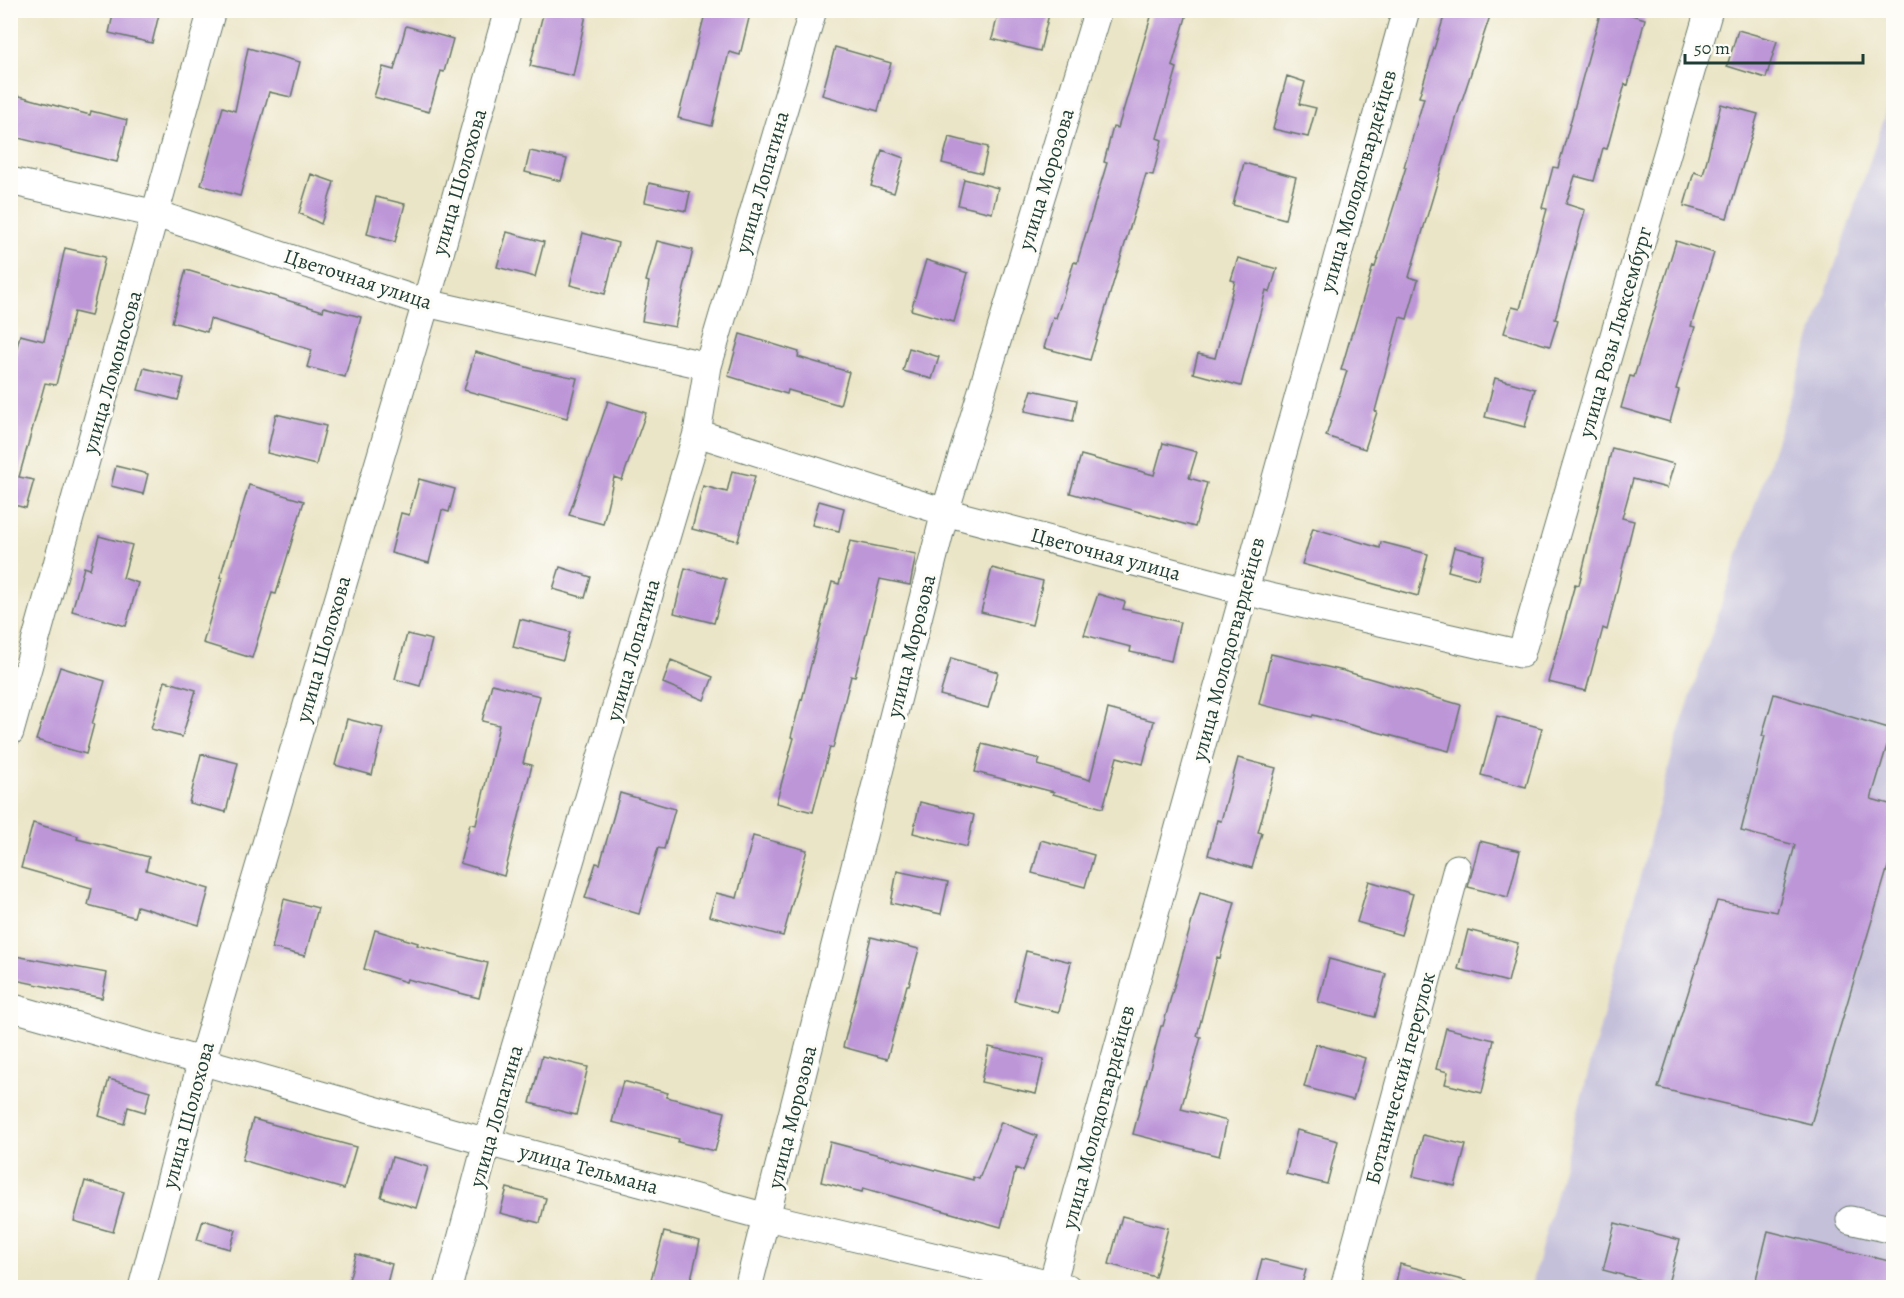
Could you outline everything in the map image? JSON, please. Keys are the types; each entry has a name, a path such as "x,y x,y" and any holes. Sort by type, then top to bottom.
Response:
{"street":[{"name":"улица Ломоносова","path":"10,732 212,10"},
{"name":"улица Шолохова","path":"142,1287 202,1060 426,303 508,10"},
{"name":"улица Лопатина","path":"448,1287 488,1142 697,433 708,366 813,10"},
{"name":"улица Морозова","path":"748,1287 945,512 1098,10"},
{"name":"улица Молодогвардейцев","path":"1057,1286 1244,591 1406,10"},
{"name":"улица Розы Люксембург","path":"1521,654 1709,10"},
{"name":"Цветочная улица","path":"10,181 156,214 426,303 708,366"},
{"name":"Цветочная улица","path":"697,433 945,512 1244,591 1521,654"},
{"name":"Ботанический переулок","path":"1344,1287 1456,868"},
{"name":"улица Тельмана","path":"10,1007 488,1142 767,1217 1057,1286"},
{"path":"1850,1220 1893,1230"}],"shaded area":[{"path":"1888,107 1893,107 1893,1287 1531,1288 1677,737"}],"building":[{"path":"114,10 160,10 152,43 109,33"},
{"path":"544,10 587,10 573,76 530,66"},
{"path":"706,10 751,10 740,55 729,52 712,126 678,118"},
{"path":"999,10 1050,10 1040,51 992,39"},
{"path":"1153,10 1188,10 1172,66 1177,68 1157,138 1162,140 1153,175 1146,174 1090,360 1044,348 1074,262 1077,263 1107,163 1104,162 1113,127 1118,128"},
{"path":"1446,10 1492,10 1459,109 1409,277 1418,280 1407,319 1400,317 1375,411 1377,412 1365,449 1326,436 1347,371 1341,370 1352,332 1406,167 1404,167 1424,98 1419,97"},
{"path":"1601,10 1616,10 1645,19 1628,85 1625,84 1607,149 1603,148 1594,181 1575,176 1566,204 1585,210 1555,319 1558,320 1550,346 1504,333 1512,307 1520,309 1547,209 1542,208 1553,167 1558,168"},
{"path":"406,26 453,39 429,112 374,97 383,67 394,70"},
{"path":"1738,30 1777,41 1766,78 1727,66"},
{"path":"835,47 891,63 878,111 822,95"},
{"path":"248,48 300,62 291,97 269,92 240,196 201,185 223,107 235,111"},
{"path":"1287,76 1305,82 1299,104 1316,108 1308,137 1273,129"},
{"path":"16,95 90,115 91,111 127,120 117,162 10,136 10,114"},
{"path":"1721,104 1758,114 1727,218 1684,206 1694,172 1703,175"},
{"path":"949,137 988,147 982,173 942,163"},
{"path":"882,150 904,158 894,193 871,186"},
{"path":"530,151 567,159 561,181 525,172"},
{"path":"1244,163 1296,177 1285,219 1233,205"},
{"path":"311,174 334,182 321,224 299,213"},
{"path":"964,179 998,188 992,213 958,205"},
{"path":"649,183 690,192 686,211 645,202"},
{"path":"376,197 405,204 395,242 367,234"},
{"path":"507,232 544,242 535,277 497,267"},
{"path":"583,233 618,243 605,294 570,285"},
{"path":"657,241 693,250 675,327 642,321 649,282 646,281"},
{"path":"1676,241 1714,253 1691,326 1695,327 1676,389 1679,390 1670,422 1621,408 1630,376 1634,377"},
{"path":"65,248 105,257 91,316 74,312 56,385 45,383 19,477 34,480 26,508 10,504 10,374 20,335 44,341"},
{"path":"1238,258 1277,269 1270,292 1266,290 1241,386 1193,373 1198,354 1215,358 1235,281 1231,280"},
{"path":"926,260 968,273 954,322 911,310"},
{"path":"186,270 323,311 324,307 361,317 345,377 307,367 312,350 210,319 207,332 172,322"},
{"path":"740,334 799,352 798,357 849,372 840,405 788,390 787,394 728,376"},
{"path":"909,348 939,357 932,379 903,371"},
{"path":"475,352 533,369 577,378 567,418 464,390"},
{"path":"144,368 184,378 178,400 138,390"},
{"path":"1495,378 1535,389 1525,427 1485,417"},
{"path":"1032,390 1077,400 1073,421 1025,411"},
{"path":"608,401 646,413 622,480 614,477 603,524 569,515"},
{"path":"276,414 326,426 316,465 267,453"},
{"path":"1163,443 1197,452 1189,478 1207,483 1195,527 1070,493 1081,455 1154,475"},
{"path":"1612,448 1674,464 1667,488 1633,479 1622,518 1634,521 1607,630 1603,628 1586,691 1548,682 1575,584 1579,585"},
{"path":"116,466 148,474 143,494 111,486"},
{"path":"732,471 755,476 738,541 692,529 703,486 727,492"},
{"path":"419,479 455,489 449,512 442,510 429,563 391,553 401,513 409,515"},
{"path":"249,485 304,501 276,594 272,593 252,658 203,643 222,578 220,577"},
{"path":"819,501 844,508 839,531 812,525"},
{"path":"1313,528 1380,548 1381,542 1428,554 1418,596 1302,564"},
{"path":"99,536 132,545 123,578 138,583 126,626 72,611 84,567 90,569"},
{"path":"850,541 916,554 910,585 880,579 855,677 851,676 833,748 830,747 813,812 776,803 832,582 839,584"},
{"path":"1454,547 1484,555 1478,579 1448,571"},
{"path":"560,567 591,577 585,598 553,589"},
{"path":"685,568 726,579 714,623 674,613"},
{"path":"992,568 1043,581 1032,625 981,612"},
{"path":"1098,594 1125,602 1123,609 1180,622 1171,661 1130,652 1131,647 1084,635"},
{"path":"520,619 570,632 563,660 513,647"},
{"path":"407,634 432,640 420,686 395,679"},
{"path":"1271,654 1344,671 1461,705 1449,751 1313,715 1312,717 1259,704"},
{"path":"951,658 998,672 988,708 940,695"},
{"path":"671,660 713,677 704,700 663,683"},
{"path":"60,667 105,681 86,754 36,740"},
{"path":"165,681 196,690 182,737 151,729"},
{"path":"492,684 540,696 523,763 532,765 504,876 460,863 470,824 476,825 499,725 482,721"},
{"path":"1774,694 1892,729 1871,799 1893,805 1893,850 1811,1124 1658,1088 1717,901 1777,912 1795,845 1741,831 1765,736 1762,736"},
{"path":"1108,709 1154,721 1143,764 1117,757 1103,808 1053,794 1054,792 975,772 982,744 1040,759 1038,765 1090,780"},
{"path":"1497,716 1542,728 1526,787 1481,775"},
{"path":"347,719 383,728 372,775 335,765"},
{"path":"201,754 238,763 226,812 189,803"},
{"path":"1238,758 1276,768 1258,832 1262,833 1252,868 1208,855 1217,820 1221,821"},
{"path":"620,793 675,809 664,849 658,848 639,914 585,898 596,863 600,864"},
{"path":"920,802 974,815 967,847 913,833"},
{"path":"33,823 78,836 77,839 149,857 146,870 209,889 199,925 137,906 134,917 88,905 92,888 21,868"},
{"path":"753,836 807,850 783,936 709,916 716,893 737,898"},
{"path":"1041,840 1094,855 1085,887 1032,873"},
{"path":"1480,841 1520,851 1508,897 1468,887"},
{"path":"897,871 948,882 941,914 891,903"},
{"path":"1369,881 1413,894 1401,935 1357,922"},
{"path":"1200,892 1235,902 1220,958 1217,957 1197,1036 1201,1037 1181,1109 1227,1121 1219,1156 1133,1134 1161,1026 1163,1026"},
{"path":"284,899 318,908 305,956 272,948"},
{"path":"375,930 418,943 417,945 488,963 479,998 407,979 406,982 364,969"},
{"path":"1468,930 1518,943 1508,982 1458,969"},
{"path":"871,937 919,949 887,1059 843,1047"},
{"path":"1026,951 1071,962 1059,1012 1014,1001"},
{"path":"10,955 107,973 102,998 10,979"},
{"path":"1329,959 1386,974 1375,1017 1318,1002"},
{"path":"1446,1028 1494,1040 1482,1093 1445,1084 1448,1072 1436,1069"},
{"path":"1316,1044 1365,1058 1353,1100 1304,1087"},
{"path":"989,1047 1044,1059 1036,1094 981,1082"},
{"path":"542,1056 588,1067 576,1115 530,1103"},
{"path":"109,1079 150,1091 145,1112 128,1107 124,1124 99,1116"},
{"path":"623,1081 668,1093 666,1097 725,1112 715,1151 612,1122"},
{"path":"253,1119 356,1147 344,1189 242,1160"},
{"path":"1001,1122 1037,1136 1023,1171 1016,1168 1001,1227 863,1188 862,1192 821,1182 830,1142 973,1180 973,1177 979,1179"},
{"path":"1297,1130 1338,1141 1327,1184 1286,1174"},
{"path":"1423,1135 1466,1145 1455,1186 1413,1176"},
{"path":"392,1157 428,1167 416,1208 381,1197"},
{"path":"85,1181 124,1192 113,1232 74,1221"},
{"path":"507,1188 546,1198 540,1223 500,1213"},
{"path":"1122,1216 1168,1228 1155,1277 1109,1264"},
{"path":"203,1220 236,1230 230,1249 197,1240"},
{"path":"1615,1223 1680,1240 1667,1287 1603,1270"},
{"path":"1768,1231 1893,1262 1893,1287 1754,1287"},
{"path":"664,1232 700,1241 689,1287 649,1287"},
{"path":"356,1254 392,1264 386,1287 347,1287"},
{"path":"1262,1259 1306,1270 1301,1287 1255,1287"},
{"path":"1400,1264 1466,1281 1466,1287 1395,1287"}]}
